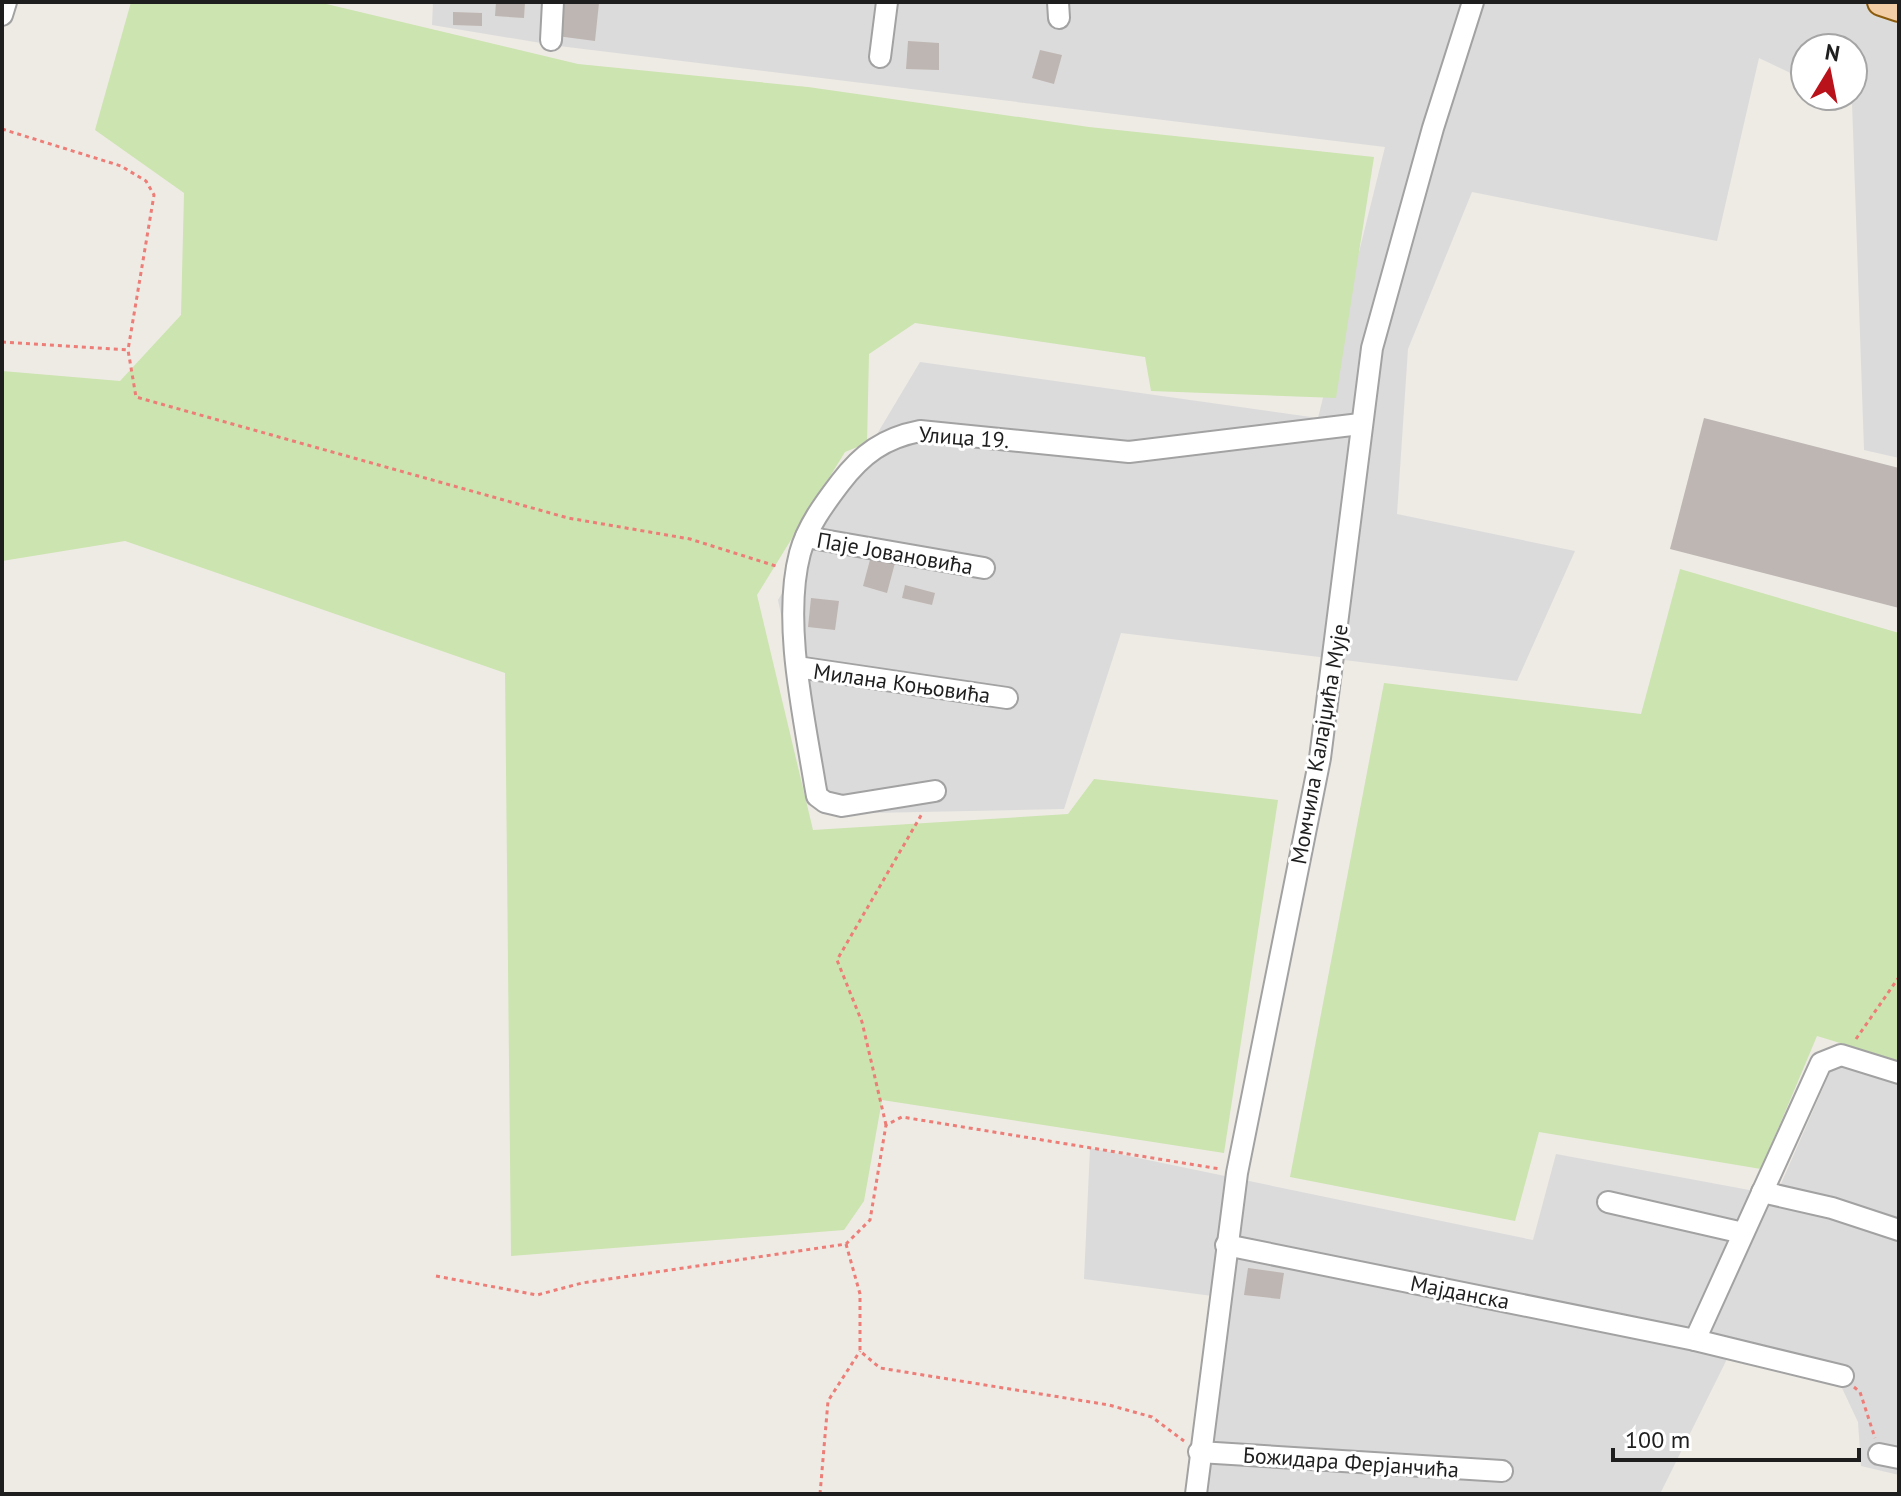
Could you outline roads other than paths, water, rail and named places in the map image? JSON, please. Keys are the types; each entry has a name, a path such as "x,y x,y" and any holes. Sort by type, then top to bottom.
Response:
{"main road":[{"path":"1881,2 1899,8"}],"street":[{"path":"2,15 6,2"},
{"path":"551,40 553,2"},
{"path":"880,57 887,2"},
{"name":"Момчила Калајџића Мује","path":"1196,1494 1237,1173 1320,758 1342,610 1360,424 1372,348 1433,128 1473,2"},
{"name":"Улица 19.","path":"935,791 842,806 825,802 817,796 797,667 798,574 806,537 825,503 853,466 881,443 903,434 937,431 1129,452 1360,424"},
{"name":"Паје Јовановића","path":"806,537 984,568"},
{"name":"Милана Коњовића","path":"797,667 1007,698"},
{"path":"1695,1340 1814,1073 1830,1058 1849,1058 1899,1073"},
{"path":"1762,1192 1832,1208 1899,1230"},
{"path":"1608,1202 1743,1233"},
{"name":"Мајданска","path":"1226,1245 1695,1340 1843,1376"},
{"name":"Божидара Ферјанчића","path":"1199,1452 1502,1471"}]}
